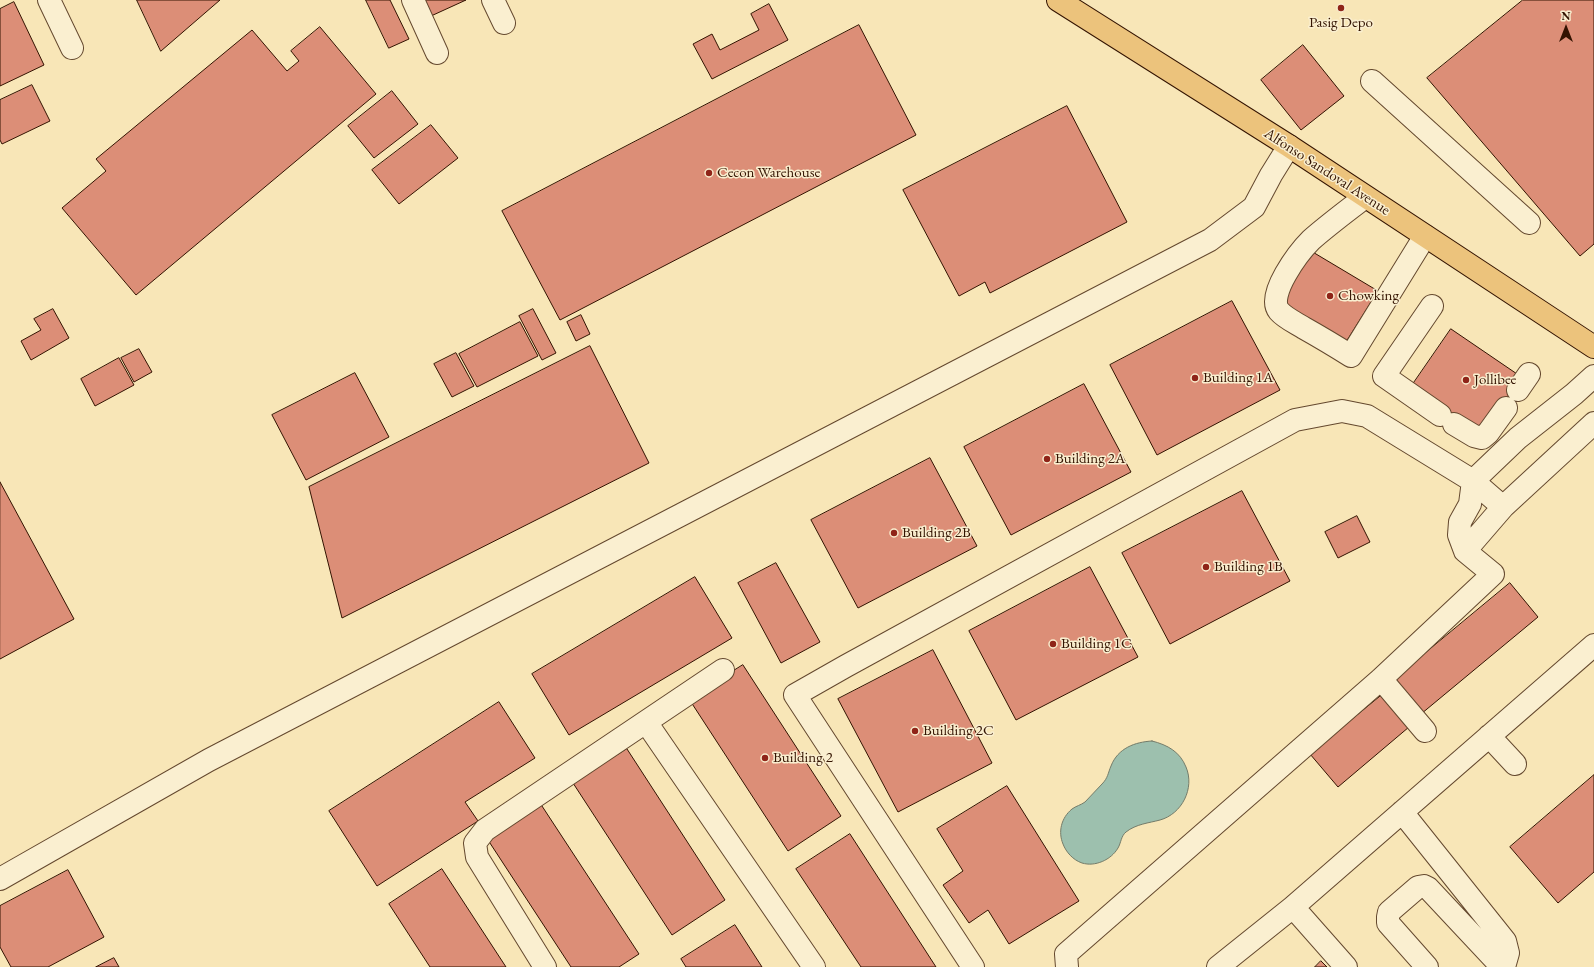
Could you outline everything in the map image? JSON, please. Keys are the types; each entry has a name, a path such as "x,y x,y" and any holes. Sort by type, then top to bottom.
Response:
{"main road":[{"name":"Alfonso Sandoval Avenue","path":"1058,0 1289,146 1594,347"}],"lane":[{"path":"50,0 72,48"},
{"path":"413,0 437,53"},
{"path":"493,0 504,23"},
{"path":"1372,81 1529,224"},
{"path":"0,879 209,760 1210,240 1254,207 1289,146"},
{"path":"1365,197 1310,241 1296,258 1283,279 1276,292 1275,303 1279,311 1292,321 1351,356 1425,236"},
{"path":"1432,306 1384,376 1474,436 1482,438 1488,433 1506,408"},
{"path":"1067,967 1066,954 1381,679 1493,574 1464,551 1459,535 1460,522 1470,504 1473,481 1518,438 1574,394 1594,376"},
{"path":"973,967 795,696 846,666 1295,420 1342,412 1367,416 1473,481 1503,507"},
{"path":"1464,551 1503,507 1594,423"},
{"path":"1218,967 1293,907 1594,645"},
{"path":"545,967 477,857 475,843 485,830 723,670"},
{"path":"1381,679 1425,731"},
{"path":"646,722 814,967"},
{"path":"1489,736 1515,764"},
{"path":"1402,812 1505,941 1508,953 1503,967 1428,888 1424,886 1418,887 1389,912 1388,923 1427,967"},
{"path":"1293,907 1346,967"}],"shaded area":[{"path":"1152,741 1168,747 1177,753 1186,767 1189,783 1185,799 1175,812 1168,817 1138,825 1126,832 1115,852 1102,862 1087,864 1076,860 1070,855 1063,844 1061,830 1065,817 1072,809 1085,802 1104,782 1114,760 1123,750 1139,743"}],"building":[{"path":"137,0 220,0 161,51"},
{"path":"366,0 390,0 409,39 389,48"},
{"path":"423,0 466,0 431,16"},
{"path":"1523,0 1594,0 1594,244 1580,256 1427,78"},
{"path":"14,2 44,65 0,86 0,9"},
{"path":"769,4 788,40 712,79 693,44 712,34 720,50 759,30 751,14"},
{"name":"Cecon Warehouse","path":"859,25 916,135 560,320 502,211"},
{"path":"320,27 376,94 136,295 62,208 106,171 96,159 252,30 287,71 299,61 291,51"},
{"path":"1303,45 1344,96 1301,130 1261,80"},
{"path":"32,85 50,121 2,144 0,140 0,100"},
{"path":"392,91 418,124 374,158 348,126"},
{"path":"1067,106 1127,222 990,293 985,282 959,296 903,190"},
{"path":"431,125 458,158 399,204 372,170"},
{"name":"Chowking","path":"1311,251 1378,291 1346,342 1281,302"},
{"name":"Building 1A","path":"1232,301 1280,390 1157,455 1110,365"},
{"path":"53,309 69,338 31,360 21,341 41,330 34,319"},
{"path":"533,309 556,353 542,360 519,316"},
{"path":"581,315 590,334 576,341 567,322"},
{"path":"520,322 538,356 477,387 459,354"},
{"name":"Jollibee","path":"1451,329 1520,376 1522,392 1509,410 1482,431 1450,430 1436,420 1413,384"},
{"path":"590,346 649,463 342,618 309,487"},
{"path":"139,349 152,372 134,382 121,358"},
{"path":"456,353 474,386 452,397 434,364"},
{"path":"119,358 134,385 95,406 81,379"},
{"path":"355,373 389,437 306,480 272,415"},
{"name":"Building 2A","path":"1084,384 1131,472 1011,535 964,447"},
{"name":"Building 2B","path":"930,458 977,546 858,608 811,520"},
{"path":"0,482 74,619 0,659"},
{"name":"Building 1B","path":"1242,491 1290,581 1170,644 1122,553"},
{"path":"1357,516 1370,542 1338,558 1325,532"},
{"path":"776,563 820,642 781,663 738,583"},
{"name":"Building 1C","path":"1090,567 1138,657 1016,720 969,631"},
{"path":"695,577 732,638 569,735 532,674"},
{"path":"1510,583 1538,617 1421,714 1393,680"},
{"name":"Building 2C","path":"933,650 992,763 898,812 838,699"},
{"name":"Building 2","path":"743,665 841,816 788,851 689,699"},
{"path":"1382,695 1409,727 1338,787 1310,754"},
{"path":"499,702 535,758 465,802 478,821 377,886 329,811"},
{"path":"627,749 725,900 672,935 573,783"},
{"path":"1594,775 1594,872 1558,903 1510,847"},
{"path":"1007,786 1079,901 1009,944 988,910 969,923 943,885 963,871 937,829"},
{"path":"540,803 639,954 619,967 571,967 486,837"},
{"path":"850,834 936,967 861,967 796,869"},
{"path":"442,869 506,967 430,967 389,904"},
{"path":"68,870 104,937 48,967 11,967 0,947 0,906"},
{"path":"735,925 762,967 686,967 681,959"},
{"path":"114,958 119,967 96,967"},
{"path":"1321,961 1327,967 1315,967"}],"place":[{"name":"Pasig Depo","path":"1341,8"},
{"name":"Cecon Warehouse","path":"709,173"},
{"name":"Chowking","path":"1330,296"},
{"name":"Building 1A","path":"1195,378"},
{"name":"Jollibee","path":"1466,380"},
{"name":"Building 2A","path":"1047,459"},
{"name":"Building 2B","path":"894,533"},
{"name":"Building 1B","path":"1206,567"},
{"name":"Building 1C","path":"1053,644"},
{"name":"Building 2C","path":"915,731"},
{"name":"Building 2","path":"765,758"}]}
